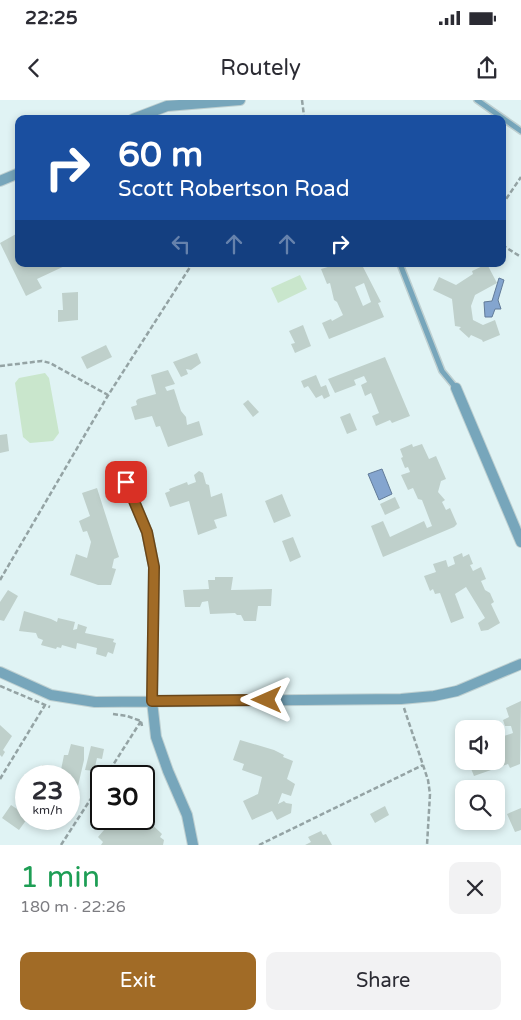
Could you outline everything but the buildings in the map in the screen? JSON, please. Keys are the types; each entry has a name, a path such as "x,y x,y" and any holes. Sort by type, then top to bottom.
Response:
{"street":[{"path":"143,115 167,106 240,100"},
{"path":"0,181 15,174"},
{"path":"456,388 521,542"},
{"path":"126,482 147,532 154,567 152,701 156,737 187,815 193,845"},
{"path":"0,672 51,696 94,702 401,699 434,696 457,691 521,664"}],"lane":[{"path":"477,100 498,115"},
{"path":"506,120 521,131"},
{"path":"401,267 442,370 456,388"}],"path":[{"path":"302,100 304,115"},
{"path":"506,199 521,177"},
{"path":"506,248 521,257"},
{"path":"0,580 108,395 190,267"},
{"path":"0,366 42,361 50,362 108,395"},
{"path":"0,686 45,706 54,708"},
{"path":"0,779 51,696"},
{"path":"401,699 423,765 430,794 427,845"},
{"path":"109,714 128,716 141,721"},
{"path":"141,721 143,730"},
{"path":"113,765 141,721"},
{"path":"259,845 423,765"},
{"path":"61,845 90,800"}],"green space":[{"path":"300,275 307,289 278,303 271,288"},
{"path":"45,373 49,378 59,433 53,441 30,443 23,437 15,383 19,378"}],"water":[{"path":"499,278 504,280 498,300 501,309 495,309 492,317 485,317 484,302 492,301"},
{"path":"382,469 392,494 379,500 368,474"}],"route":[{"path":"126,482 147,532 154,567 152,701 267,700"}]}
